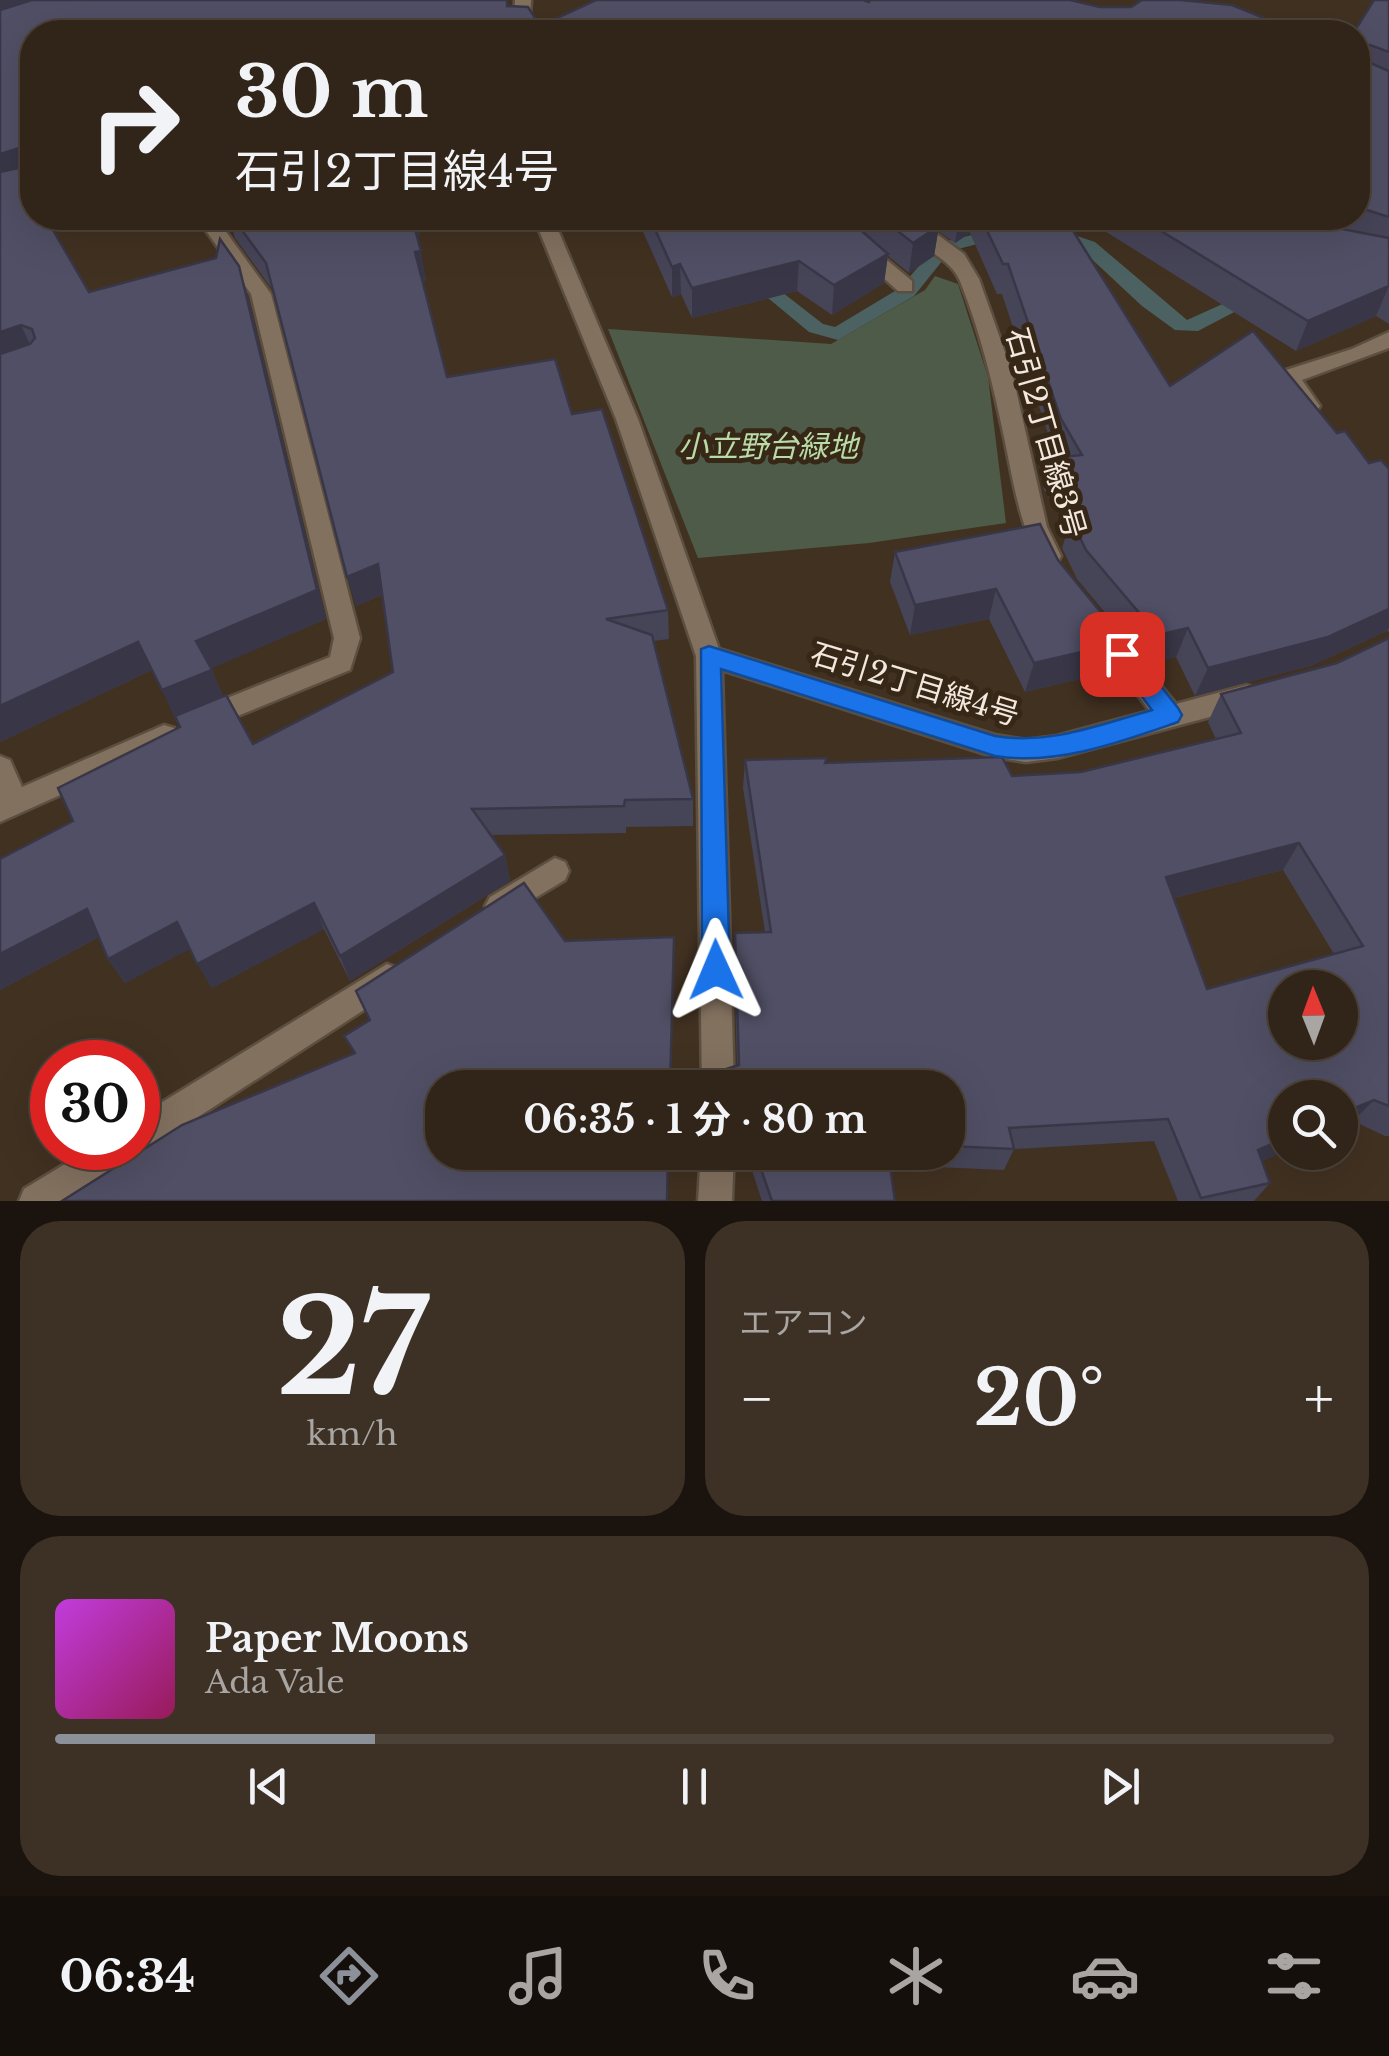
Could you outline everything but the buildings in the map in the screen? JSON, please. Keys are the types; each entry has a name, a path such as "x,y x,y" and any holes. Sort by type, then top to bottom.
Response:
{"street":[{"path":"0,768 7,807 341,662 347,638 261,294 216,230"},
{"path":"549,230 627,420 709,656 718,1070"},
{"path":"840,230 905,286"},
{"name":"石引2丁目線3号","path":"915,230 957,258 969,280 1001,372 1036,527 1056,572"},
{"path":"1328,426 1292,388 1292,376 1360,354 1389,339"},
{"path":"1087,614 1170,715"},
{"name":"石引2丁目線4号","path":"709,656 995,746 1026,751 1057,747 1282,688"},
{"path":"472,924 555,871"},
{"path":"160,1122 405,967"},
{"path":"36,1201 85,1170"},
{"path":"714,1201 717,1170"}],"green space":[{"name":"小立野台緑地","path":"935,276 958,284 988,377 1006,523 869,543 698,558 608,329 831,344 925,290"}],"waterway":[{"path":"1050,232 1089,246 1149,302 1182,326 1191,327 1254,297"},
{"path":"954,245 999,233"},
{"path":"754,279 816,328 838,334 907,292 938,255"}],"route":[{"path":"716,970 709,656 995,746 1026,751 1057,747 1170,715 1122,654"}]}
